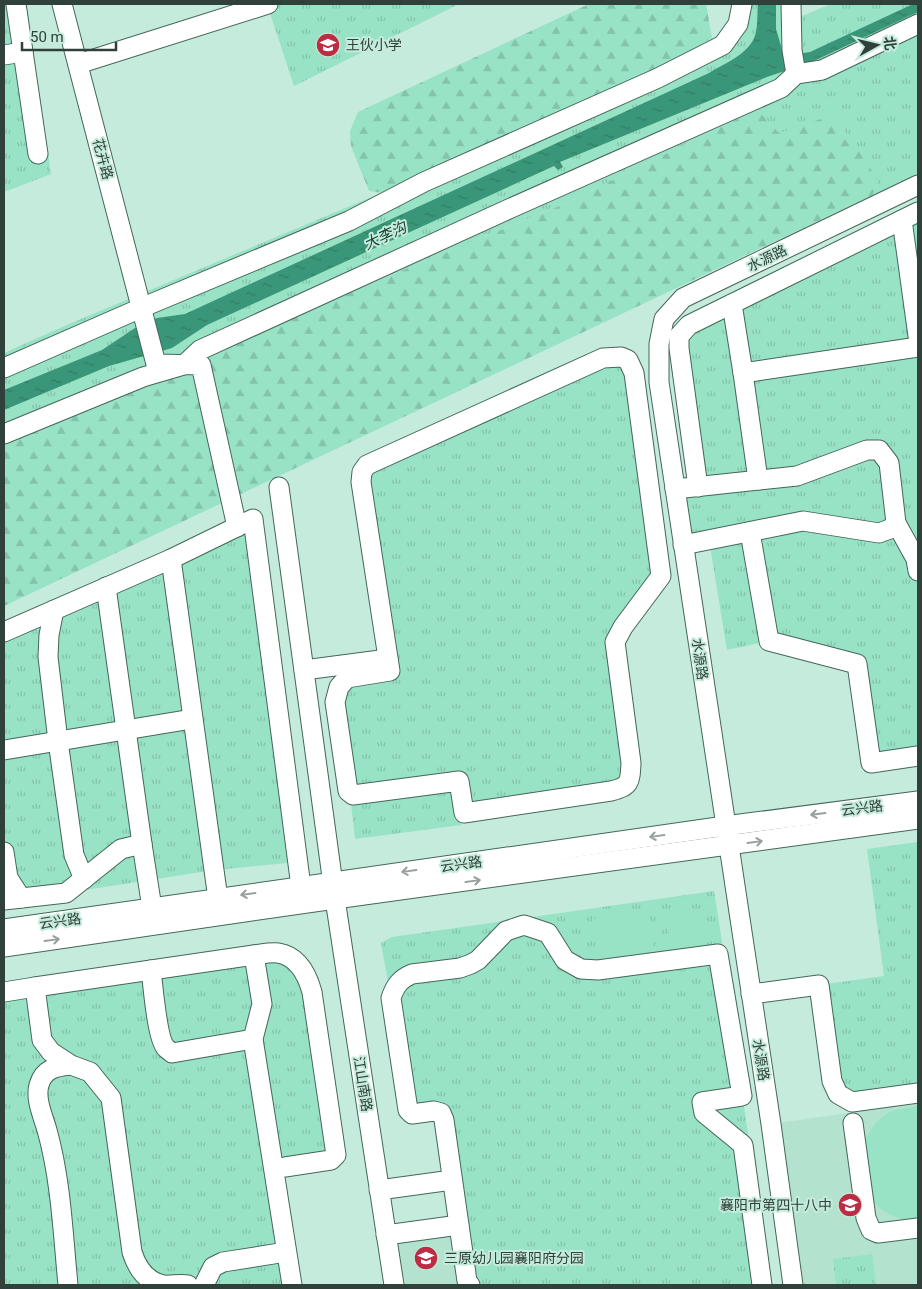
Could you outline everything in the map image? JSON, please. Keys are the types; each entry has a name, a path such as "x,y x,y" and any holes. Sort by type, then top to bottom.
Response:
{"street":[{"path":"16,4 38,154"},
{"name":"花卉路","path":"62,4 156,364 184,365"},
{"path":"78,64 268,4"},
{"path":"4,368 142,311 348,221 424,182 658,78 723,45 738,24 742,4"},
{"path":"791,4 792,50 796,71"},
{"path":"184,365 200,350 781,88 796,71 822,70 918,24"},
{"path":"4,55 24,52"},
{"name":"水源路","path":"793,1285 764,1078 659,382 659,344 664,319 683,298 918,185"},
{"path":"698,487 679,348 680,336 689,325 910,216 918,336"},
{"path":"732,304 744,373 758,480"},
{"path":"744,373 918,347"},
{"path":"620,357 628,360 634,372 662,576 615,642 631,763 630,780 624,787 611,791 464,813 458,781 353,795 348,791 335,702 339,687 347,678 390,671 388,659 361,482 362,472 367,465 603,358 620,357"},
{"path":"4,434 143,377 184,365 201,365 237,527"},
{"path":"675,489 797,476 866,450 879,450 889,462 896,522 916,559 918,571"},
{"name":"江山南路","path":"279,487 334,891 394,1285"},
{"path":"4,632 170,559 253,519 301,887"},
{"path":"683,545 803,521 879,533 890,529 896,522"},
{"path":"750,532 769,641 857,664 871,763 918,756"},
{"path":"170,559 218,898"},
{"path":"106,587 152,908"},
{"path":"54,610 49,635 48,657 74,855 84,879"},
{"path":"304,670 388,659"},
{"path":"4,750 192,719"},
{"name":"云兴路","path":"4,947 725,826 918,801"},
{"name":"云兴路","path":"4,929 301,887 334,891 728,846 918,820"},
{"path":"4,852 12,899 66,893 121,849 142,844"},
{"path":"470,1285 467,1281 442,1113 434,1111 412,1114 408,1110 391,998 394,986 405,977 412,974 460,968 471,964 478,960 506,930 524,925 548,933 565,960 581,970 598,970 718,954 742,1096 702,1102 704,1113 743,1145 762,1285"},
{"path":"4,992 254,955 278,953 296,961 308,978 312,992 336,1155 331,1160 285,1167"},
{"path":"254,955 262,1004 253,1039 292,1285"},
{"path":"151,970 160,1035 165,1047 172,1053 253,1039"},
{"path":"751,994 819,985 832,1081 838,1094 852,1102 918,1093"},
{"path":"35,987 42,1040 51,1052 72,1065 90,1072 111,1098 132,1252 136,1266 150,1280 165,1285 188,1285"},
{"path":"68,1285 60,1196 48,1133 38,1100 38,1087 43,1076 52,1068 72,1065"},
{"path":"740,1082 764,1078"},
{"path":"853,1123 866,1218 871,1230 878,1233 918,1228"},
{"path":"379,1190 452,1180"},
{"path":"386,1235 459,1225"},
{"path":"204,1285 213,1267 222,1262 286,1252"}],"shaded area":[{"name":"襄阳市第四十八中","path":"918,1103 918,1285 793,1285 771,1124"},
{"name":"三原幼儿园襄阳府分园","path":"459,1225 470,1285 394,1285 386,1235"}],"green space":[{"path":"4,4 27,4 51,174 4,192"},
{"name":"王伙小学","path":"267,4 459,4 294,86"},
{"path":"589,4 706,4 712,38 625,83 383,193 369,191 351,146 350,131 358,112"},
{"path":"742,4 791,4 797,18 831,4 918,4 918,177 873,195 877,181 779,133 762,115 745,115 564,204 4,434 4,353 405,183 712,38 732,34"},
{"path":"745,115 762,115 779,133 833,115 867,162 877,181 873,195 4,606 4,434 564,204"},
{"path":"918,212 918,756 871,763 857,664 769,641 727,650 709,540 683,545 675,489 698,487 679,336"},
{"path":"603,358 628,360 661,576 624,627 630,780 464,813 461,825 355,839 340,704 347,678 389,671 362,472"},
{"path":"253,519 297,862 214,870 66,893 4,900 4,632"},
{"path":"918,842 918,1093 838,1094 819,985 884,976 867,849"},
{"path":"714,891 744,1081 740,1082 772,1285 470,1285 444,1120 412,1114 381,943 392,937"},
{"path":"700,909 706,947 672,952 666,914"},
{"path":"649,911 655,956 598,964 592,919"},
{"path":"254,955 296,961 336,1155 285,1167 276,1189 292,1285 4,1285 4,992"},
{"path":"918,1106 918,1222 895,1217 882,1210 876,1204 864,1177 862,1156 866,1138 879,1120 893,1111"},
{"path":"872,1254 876,1285 836,1285 833,1259"}],"water":[{"name":"大李沟","path":"758,4 776,4 776,29 784,56 810,52 913,4 918,4 918,12 814,61 767,77 560,162 563,167 558,170 554,166 207,325 172,348 109,366 4,410 4,390 102,350 138,326 157,318 185,314 709,73 737,57 749,46 756,32"}],"place":[{"name":"王伙小学","path":"328,45"},
{"name":"襄阳市第四十八中","path":"850,1205"},
{"name":"三原幼儿园襄阳府分园","path":"426,1258"}]}
